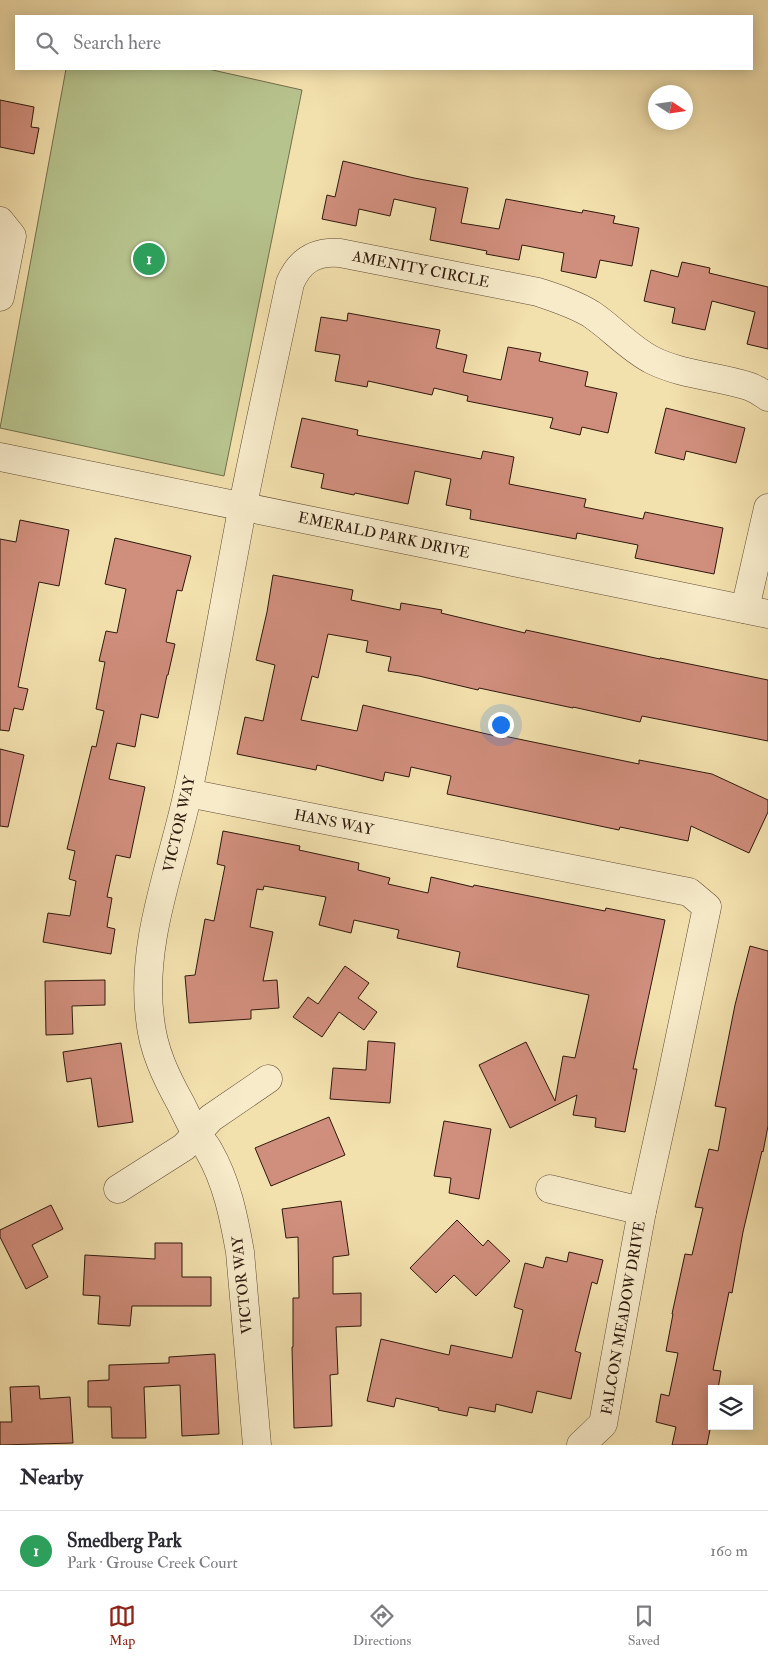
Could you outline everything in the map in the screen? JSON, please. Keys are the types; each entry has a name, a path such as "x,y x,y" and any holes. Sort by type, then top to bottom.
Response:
{"street":[{"path":"0,221 12,236 0,297"},
{"name":"AMENITY CIRCLE","path":"243,506 290,283 294,272 302,264 314,256 328,252 538,292 565,301 589,313 631,346 653,360 677,369 749,386 768,397"},
{"name":"EMERALD PARK DRIVE","path":"0,457 756,612"},
{"name":"VICTOR WAY","path":"243,506 188,793 152,940 147,994 150,1022 156,1049 165,1075 196,1133 209,1151 220,1175 236,1225 257,1445"},
{"path":"756,612 768,508"},
{"name":"HANS WAY","path":"188,793 689,892 707,907 670,1084"},
{"path":"118,1189 184,1147 211,1118 268,1078"},
{"name":"FALCON MEADOW DRIVE","path":"581,1445 604,1424 642,1211 670,1084"},
{"name":"FALCON MEADOW DRIVE","path":"550,1189 642,1211"}],"green space":[{"path":"66,70 212,70 302,90 224,476 0,428"}],"building":[{"path":"0,100 34,107 31,127 39,128 34,154 0,147"},
{"path":"343,161 414,178 468,188 461,223 499,229 506,199 582,213 583,210 615,216 613,223 639,228 632,266 600,260 596,278 561,271 564,253 522,245 519,260 486,254 487,251 430,240 436,208 394,199 390,216 359,209 356,226 322,219 327,195 335,197"},
{"path":"682,262 710,268 709,273 768,287 768,349 747,344 755,312 712,301 705,330 672,323 675,308 644,301 651,270 678,277"},
{"path":"348,313 440,330 436,348 467,355 463,372 501,380 508,347 541,353 539,361 588,372 585,386 617,393 608,433 582,427 580,435 550,428 553,418 467,401 468,396 434,388 432,395 368,381 367,387 335,381 340,355 315,351 321,317 347,321"},
{"path":"666,408 745,428 736,463 686,451 684,460 655,453"},
{"path":"302,418 358,430 357,435 481,459 483,451 514,457 509,484 586,499 584,507 643,519 645,512 723,528 714,574 635,558 638,545 577,533 576,539 470,519 471,510 446,505 451,479 415,471 408,504 321,488 324,474 291,467"},
{"path":"20,520 69,530 59,586 39,582 18,687 28,689 23,710 14,708 9,731 0,730 0,539 16,542"},
{"path":"115,538 191,556 182,591 177,590 166,642 175,644 158,718 141,714 135,747 117,743 109,779 145,787 130,858 116,855 107,897 112,898 107,927 115,929 111,954 43,942 48,913 70,916 76,881 69,879 75,851 67,849 92,746 96,747 104,711 96,709 105,662 99,661 106,631 117,633 126,589 105,584"},
{"path":"273,575 353,590 351,600 400,610 401,603 442,610 441,613 525,633 526,630 768,680 768,741 642,716 640,722 388,671 391,657 366,652 368,641 328,634 318,678 312,676 301,720 357,731 363,705 504,738 504,736 639,764 639,760 712,774 768,800 768,812 749,853 691,826 688,841 620,827 619,830 447,794 451,776 411,767 409,777 385,772 383,781 317,765 316,770 237,754 245,717 263,721 275,665 256,660"},
{"path":"0,749 24,755 8,827 0,826"},
{"path":"223,831 300,846 299,850 359,863 358,870 390,878 388,884 428,893 431,877 473,887 474,885 605,911 606,908 665,920 633,1069 637,1069 625,1132 595,1127 596,1118 573,1115 577,1095 510,1128 479,1065 526,1042 555,1101 563,1056 575,1058 589,995 457,967 460,952 397,938 399,930 354,920 351,933 319,925 326,897 264,886 263,890 257,889 250,927 273,932 263,981 277,980 279,1008 251,1010 251,1019 189,1023 185,976 195,975 205,919 214,921 225,866 217,864"},
{"path":"750,946 768,951 768,1126 743,1232 732,1293 729,1292 713,1370 721,1371 719,1385 708,1385 708,1430 710,1430 707,1445 672,1445 676,1427 656,1422 661,1394 669,1396 678,1353 666,1351 685,1254 692,1255 703,1208 695,1207 709,1149 718,1151 726,1108 715,1106 735,1005"},
{"path":"345,966 369,983 358,998 377,1012 364,1030 339,1012 322,1037 293,1017 308,997 318,1004"},
{"path":"105,980 105,1005 72,1006 73,1034 46,1035 45,981"},
{"path":"368,1041 395,1043 390,1103 330,1099 333,1068 366,1070"},
{"path":"121,1043 133,1122 98,1127 91,1078 67,1082 63,1052"},
{"path":"329,1117 345,1155 271,1186 255,1148"},
{"path":"444,1121 491,1129 479,1199 449,1193 451,1178 434,1176"},
{"path":"341,1201 349,1255 333,1257 333,1294 361,1293 361,1326 336,1327 338,1374 330,1375 332,1426 294,1428 293,1298 299,1298 298,1237 286,1238 282,1209"},
{"path":"51,1205 63,1229 32,1245 48,1277 26,1289 0,1237 0,1230"},
{"path":"457,1220 483,1246 488,1240 510,1261 476,1296 454,1275 436,1293 410,1268"},
{"path":"155,1243 182,1243 182,1277 211,1277 211,1306 132,1306 130,1326 98,1324 100,1296 83,1295 85,1255 155,1259"},
{"path":"569,1252 603,1260 597,1284 592,1282 575,1351 581,1353 571,1399 537,1391 532,1413 496,1404 495,1412 469,1407 467,1416 396,1398 394,1407 367,1401 381,1339 449,1355 451,1345 512,1358 523,1310 514,1307 525,1263 543,1268 546,1257 567,1262"},
{"path":"215,1354 219,1434 182,1436 180,1385 144,1387 146,1438 112,1438 111,1407 88,1407 88,1381 109,1380 109,1365 169,1363 169,1357"},
{"path":"39,1386 40,1399 70,1397 73,1443 0,1445 0,1422 12,1422 10,1387"}],"place":[{"name":"Smedberg Park","path":"149,259"}]}
